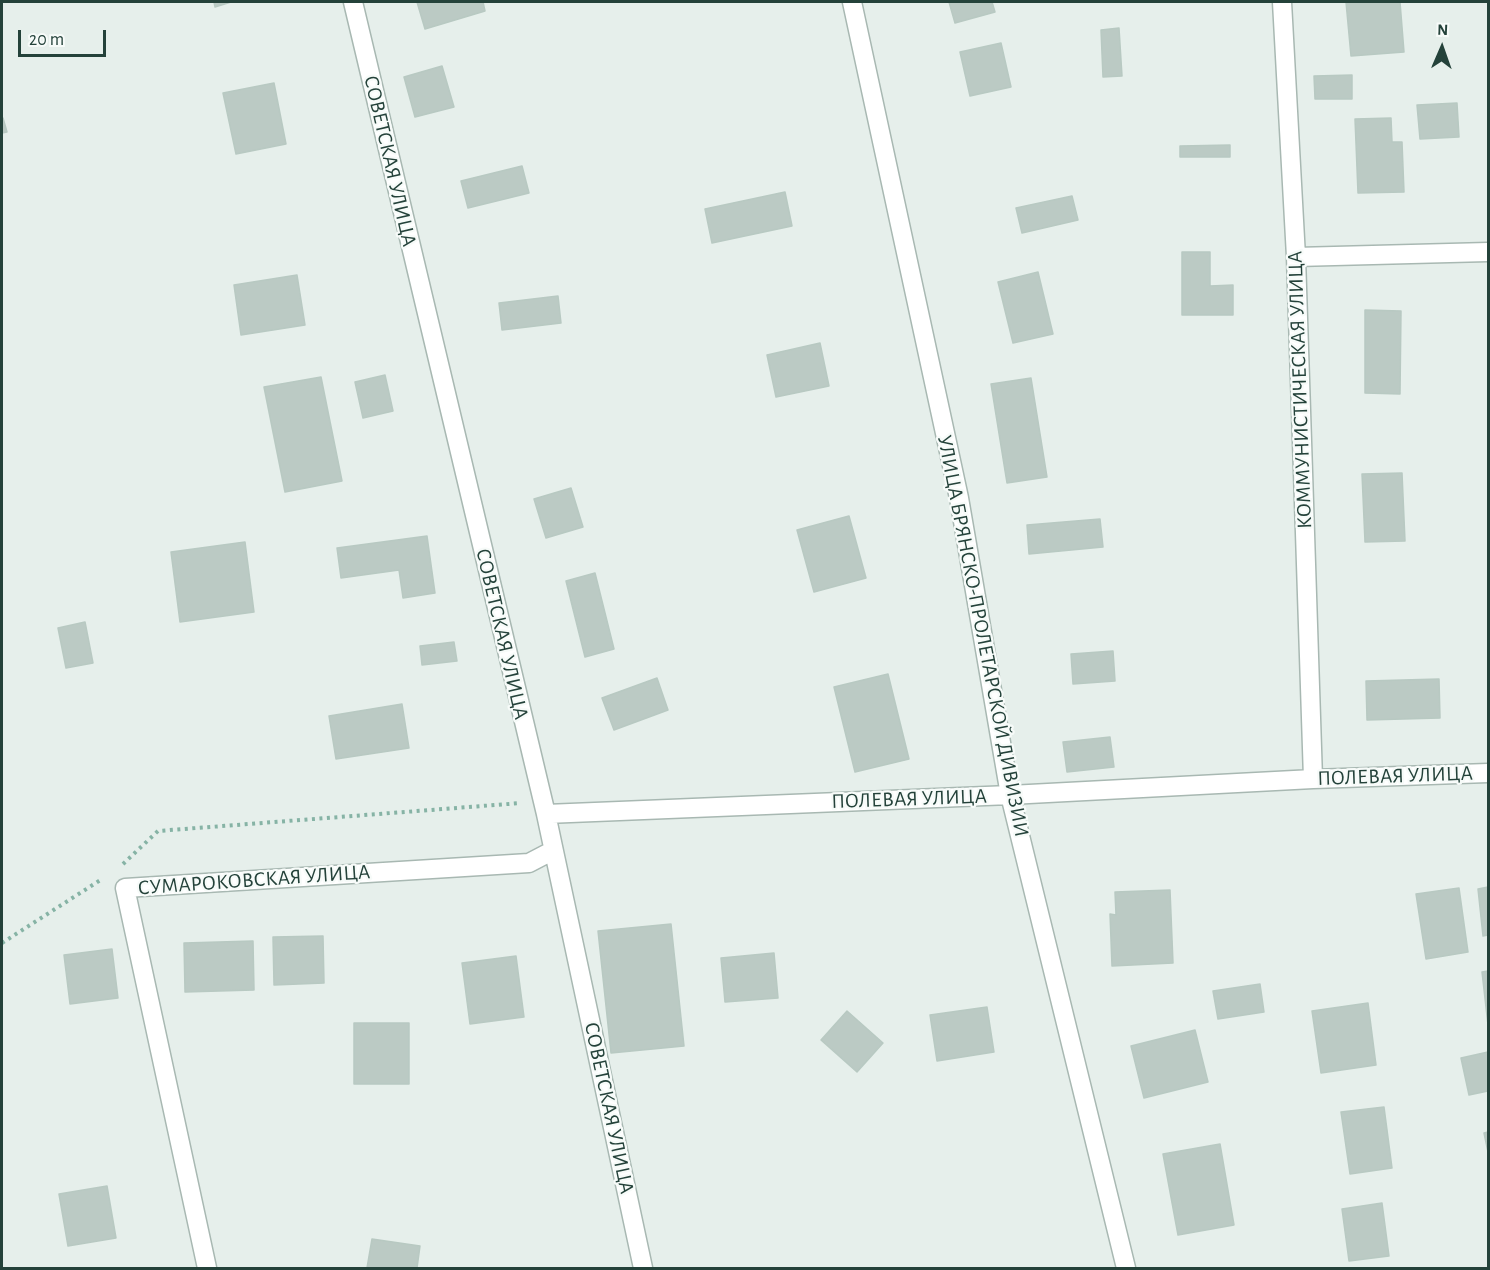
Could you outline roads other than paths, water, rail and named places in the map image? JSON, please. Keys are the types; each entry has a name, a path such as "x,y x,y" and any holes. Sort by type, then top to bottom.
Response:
{"street":[{"name":"СОВЕТСКАЯ УЛИЦА","path":"353,2 544,808 644,1269"},
{"name":"УЛИЦА БРЯНСКО-ПРОЛЕТАРСКОЙ ДИВИЗИИ","path":"852,2 959,498 1011,795 1126,1269"},
{"name":"КОММУНИСТИЧЕСКАЯ УЛИЦА","path":"1282,2 1296,257 1313,779"},
{"path":"1296,257 1488,252"},
{"name":"ПОЛЕВАЯ УЛИЦА","path":"544,808 1011,795 1313,779 1488,773"},
{"name":"СУМАРОКОВСКАЯ УЛИЦА","path":"207,1269 125,888 529,864 552,850"}]}
